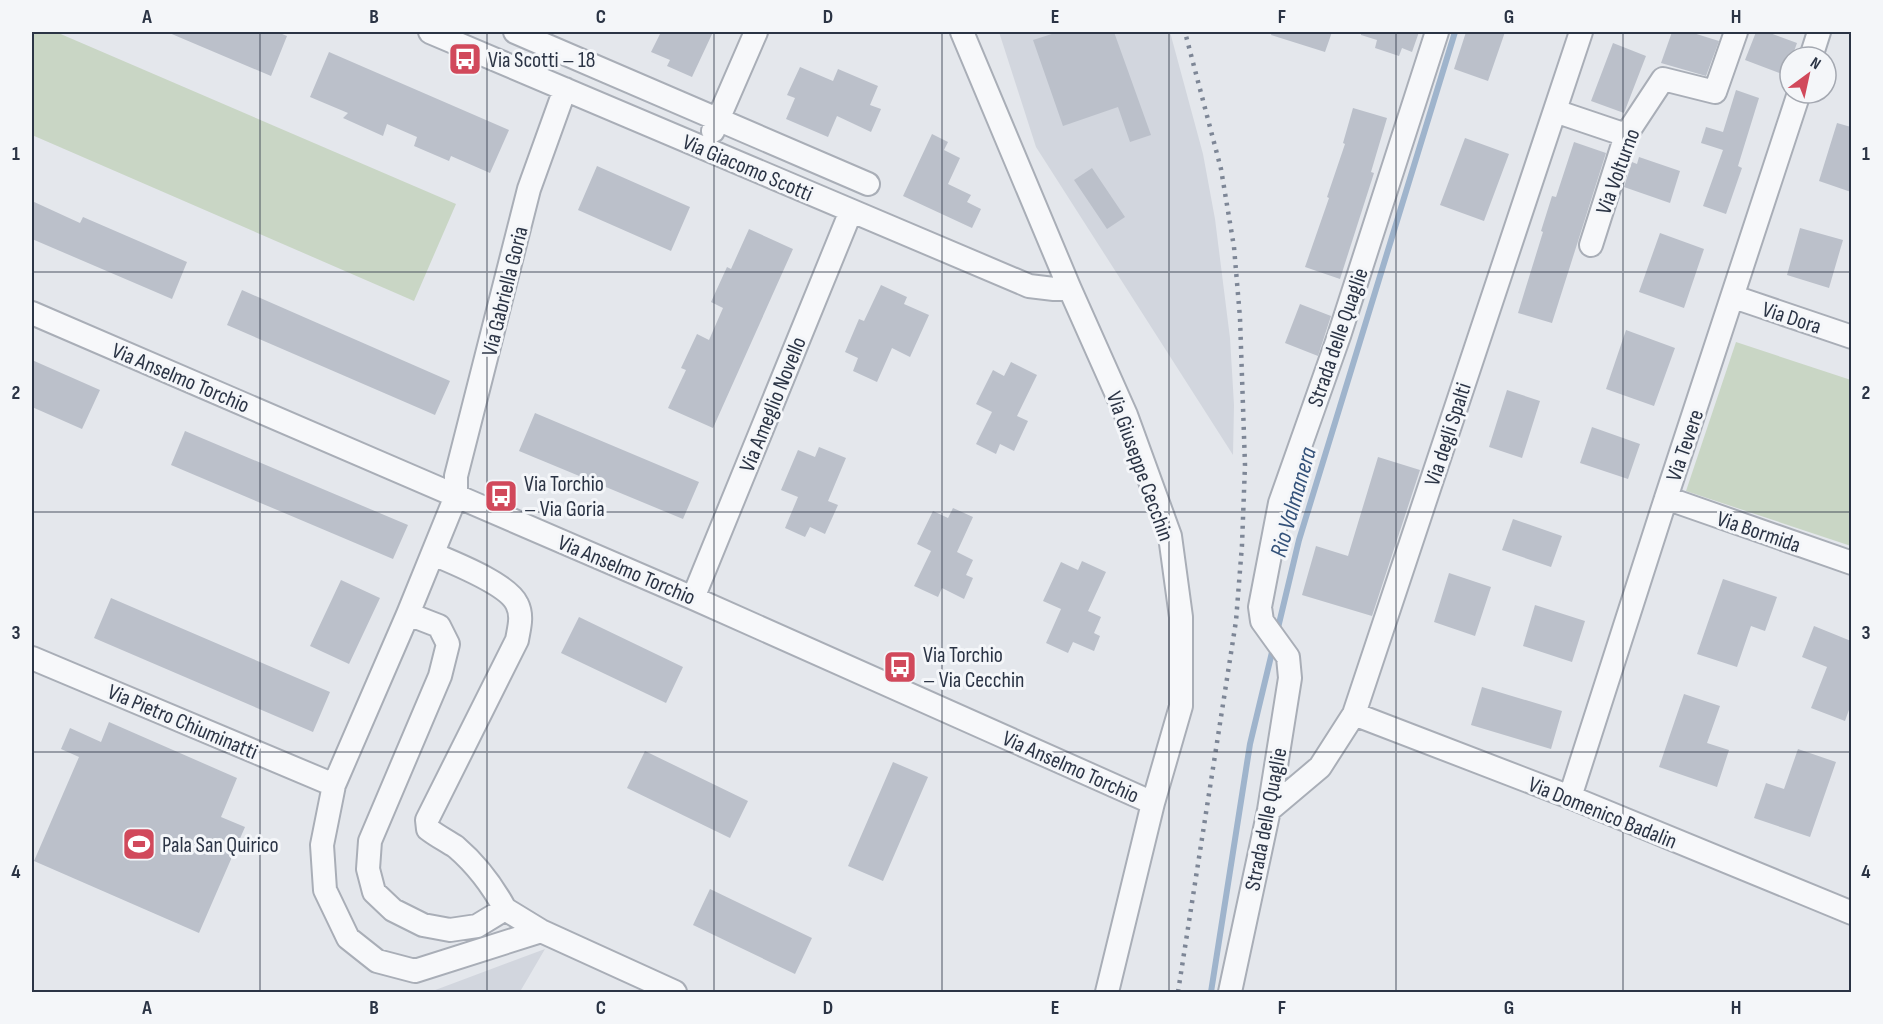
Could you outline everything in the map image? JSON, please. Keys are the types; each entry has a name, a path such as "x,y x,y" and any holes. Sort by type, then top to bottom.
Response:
{"street":[{"name":"Via Giacomo Scotti","path":"430,32 1029,286 1054,289 1069,287"},
{"path":"515,32 868,184"},
{"path":"705,149 756,32"},
{"name":"Via Giuseppe Cecchin","path":"962,32 1069,287 1126,415 1170,536 1181,617 1181,706 1153,803 1107,993"},
{"name":"Strada delle Quaglie","path":"1230,993 1269,810 1290,678 1288,657 1262,621 1260,607 1280,503 1339,336 1437,32"},
{"name":"Via degli Spalti","path":"1269,810 1320,766 1354,714 1581,32"},
{"name":"Via Volturno","path":"1591,244 1626,135 1663,79 1715,92 1736,32"},
{"name":"Via Gabriella Goria","path":"456,496 456,477 529,189 565,89"},
{"name":"Via Tevere","path":"1570,797 1795,105"},
{"path":"1555,111 1626,135"},
{"name":"Via Ameglio Novello","path":"693,598 851,210"},
{"name":"Via Dora","path":"1734,297 1851,337"},
{"name":"Via Anselmo Torchio","path":"32,313 693,598 1153,803"},
{"path":"456,496 334,785 322,845 325,891 348,938 377,961 415,971 541,931"},
{"name":"Via Bormida","path":"1666,498 1851,563"},
{"path":"433,554 498,585 517,602 521,619 517,640 427,820 428,829 454,846 475,865 493,888 505,909 541,931 675,993"},
{"path":"408,614 439,626 448,644 440,676 370,841 368,869 374,892 393,910 423,925 450,930 477,926 505,909"},
{"name":"Via Pietro Chiuminatti","path":"32,658 334,785"},
{"name":"Via Domenico Badalin","path":"1354,714 1570,797 1851,913"}],"shaded area":[{"path":"999,32 1170,32 1203,154 1215,219 1230,338 1234,405 1233,455 1036,147"},
{"path":"545,949 521,990 526,992 430,992"}],"green space":[{"path":"32,32 56,32 456,204 414,301 32,135"},
{"path":"1736,342 1851,380 1851,546 1686,491"}],"building":[{"path":"167,32 277,32 287,36 271,76"},
{"path":"661,32 713,32 692,77 667,66 670,60 651,52"},
{"path":"1058,32 1114,32 1151,135 1130,142 1118,107 1063,126 1033,40"},
{"path":"1272,32 1332,32 1325,52 1271,35"},
{"path":"1361,32 1419,32 1412,52 1402,48 1399,56 1375,48 1377,40 1361,35"},
{"path":"1466,32 1505,32 1488,81 1454,69"},
{"path":"1672,32 1690,32 1719,41 1706,76 1661,63"},
{"path":"1756,32 1767,32 1797,43 1796,45 1778,45 1778,72 1745,60"},
{"path":"1613,43 1646,56 1624,113 1591,101"},
{"path":"329,52 509,130 490,173 451,156 449,161 414,146 417,137 387,124 383,136 343,118 348,113 310,97"},
{"path":"800,67 833,81 838,69 878,86 870,105 881,109 871,132 837,116 828,137 786,119 795,98 787,95"},
{"path":"1736,90 1759,98 1738,166 1742,168 1726,214 1703,206 1723,150 1701,143 1706,127 1723,132"},
{"path":"1353,108 1387,118 1371,172 1374,173 1340,279 1305,267 1329,198 1327,197 1345,144 1343,143"},
{"path":"1837,123 1851,127 1851,192 1819,181"},
{"path":"932,134 948,142 944,150 960,158 948,184 971,195 967,202 981,209 972,228 903,196"},
{"path":"1465,138 1509,154 1484,221 1440,205"},
{"path":"1574,142 1606,153 1552,323 1518,313 1552,196 1556,197"},
{"path":"1639,157 1680,171 1670,203 1624,187 1632,162 1637,164"},
{"path":"597,166 690,207 671,251 578,210"},
{"path":"1092,168 1125,217 1107,229 1074,180"},
{"path":"32,201 80,223 83,217 187,262 172,299 32,239"},
{"path":"1800,228 1843,240 1829,288 1787,275"},
{"path":"749,229 793,249 713,428 668,408 686,370 681,368 697,334 709,340 723,308 711,302 727,267 731,269"},
{"path":"1660,233 1704,249 1684,308 1639,292"},
{"path":"881,285 907,297 904,304 929,315 910,357 892,348 877,382 853,371 858,358 845,352 859,319 864,321"},
{"path":"242,290 450,381 435,415 227,325"},
{"path":"1300,304 1331,316 1318,356 1285,343"},
{"path":"1626,330 1675,348 1654,406 1606,389"},
{"path":"32,360 100,390 82,429 32,407"},
{"path":"1011,362 1037,375 1017,416 1028,421 1014,451 1000,444 996,454 976,444 992,412 976,404 993,370 1004,376"},
{"path":"1507,390 1540,401 1522,458 1489,447"},
{"path":"535,413 699,482 683,519 519,451"},
{"path":"1592,427 1640,444 1628,479 1580,463"},
{"path":"185,431 408,525 393,559 171,465"},
{"path":"819,447 846,458 828,501 838,505 825,534 810,527 805,537 785,528 798,497 781,490 798,450 815,457"},
{"path":"1378,457 1420,470 1372,616 1302,595 1316,546 1348,556"},
{"path":"953,508 973,517 957,552 973,560 966,575 973,578 964,599 942,588 938,597 914,586 931,551 917,544 933,511 948,518"},
{"path":"1513,519 1562,536 1551,567 1502,550"},
{"path":"1082,561 1106,572 1088,611 1101,617 1094,633 1100,636 1094,651 1073,642 1068,653 1046,643 1061,609 1043,601 1061,562 1078,570"},
{"path":"1449,573 1491,587 1475,636 1434,622"},
{"path":"1723,579 1777,597 1765,631 1751,626 1737,667 1697,654"},
{"path":"341,580 380,598 349,664 310,646"},
{"path":"111,598 330,692 313,732 94,638"},
{"path":"1535,605 1585,621 1572,662 1523,646"},
{"path":"579,617 683,667 666,703 561,653"},
{"path":"1814,626 1851,641 1851,704 1845,721 1811,708 1827,667 1802,657"},
{"path":"1482,687 1562,711 1551,749 1471,725"},
{"path":"1684,694 1720,706 1707,743 1729,750 1717,787 1659,767"},
{"name":"Pala San Quirico","path":"109,722 237,778 221,817 245,827 199,933 34,861 79,757 61,749 70,728 101,742"},
{"path":"1798,749 1836,762 1810,837 1754,818 1766,783 1784,789"},
{"path":"645,751 748,801 730,838 627,788"},
{"path":"893,762 928,777 883,881 848,866"},
{"path":"710,889 812,938 795,974 693,925"}],"waterway":[{"name":"Rio Valmanera","path":"1277,632 1299,540 1455,32"},
{"name":"Rio Valmanera","path":"1211,992 1250,744 1273,648"}],"railway":[{"path":"1178,992 1236,621 1245,465 1240,318 1234,247 1221,169 1185,32"}],"place":[{"name":"Via Scotti – 18","path":"465,59"},
{"name":"Via Torchio – Via Goria","path":"501,496"},
{"name":"Via Torchio – Via Cecchin","path":"900,667"},
{"name":"Pala San Quirico","path":"139,844"}]}
